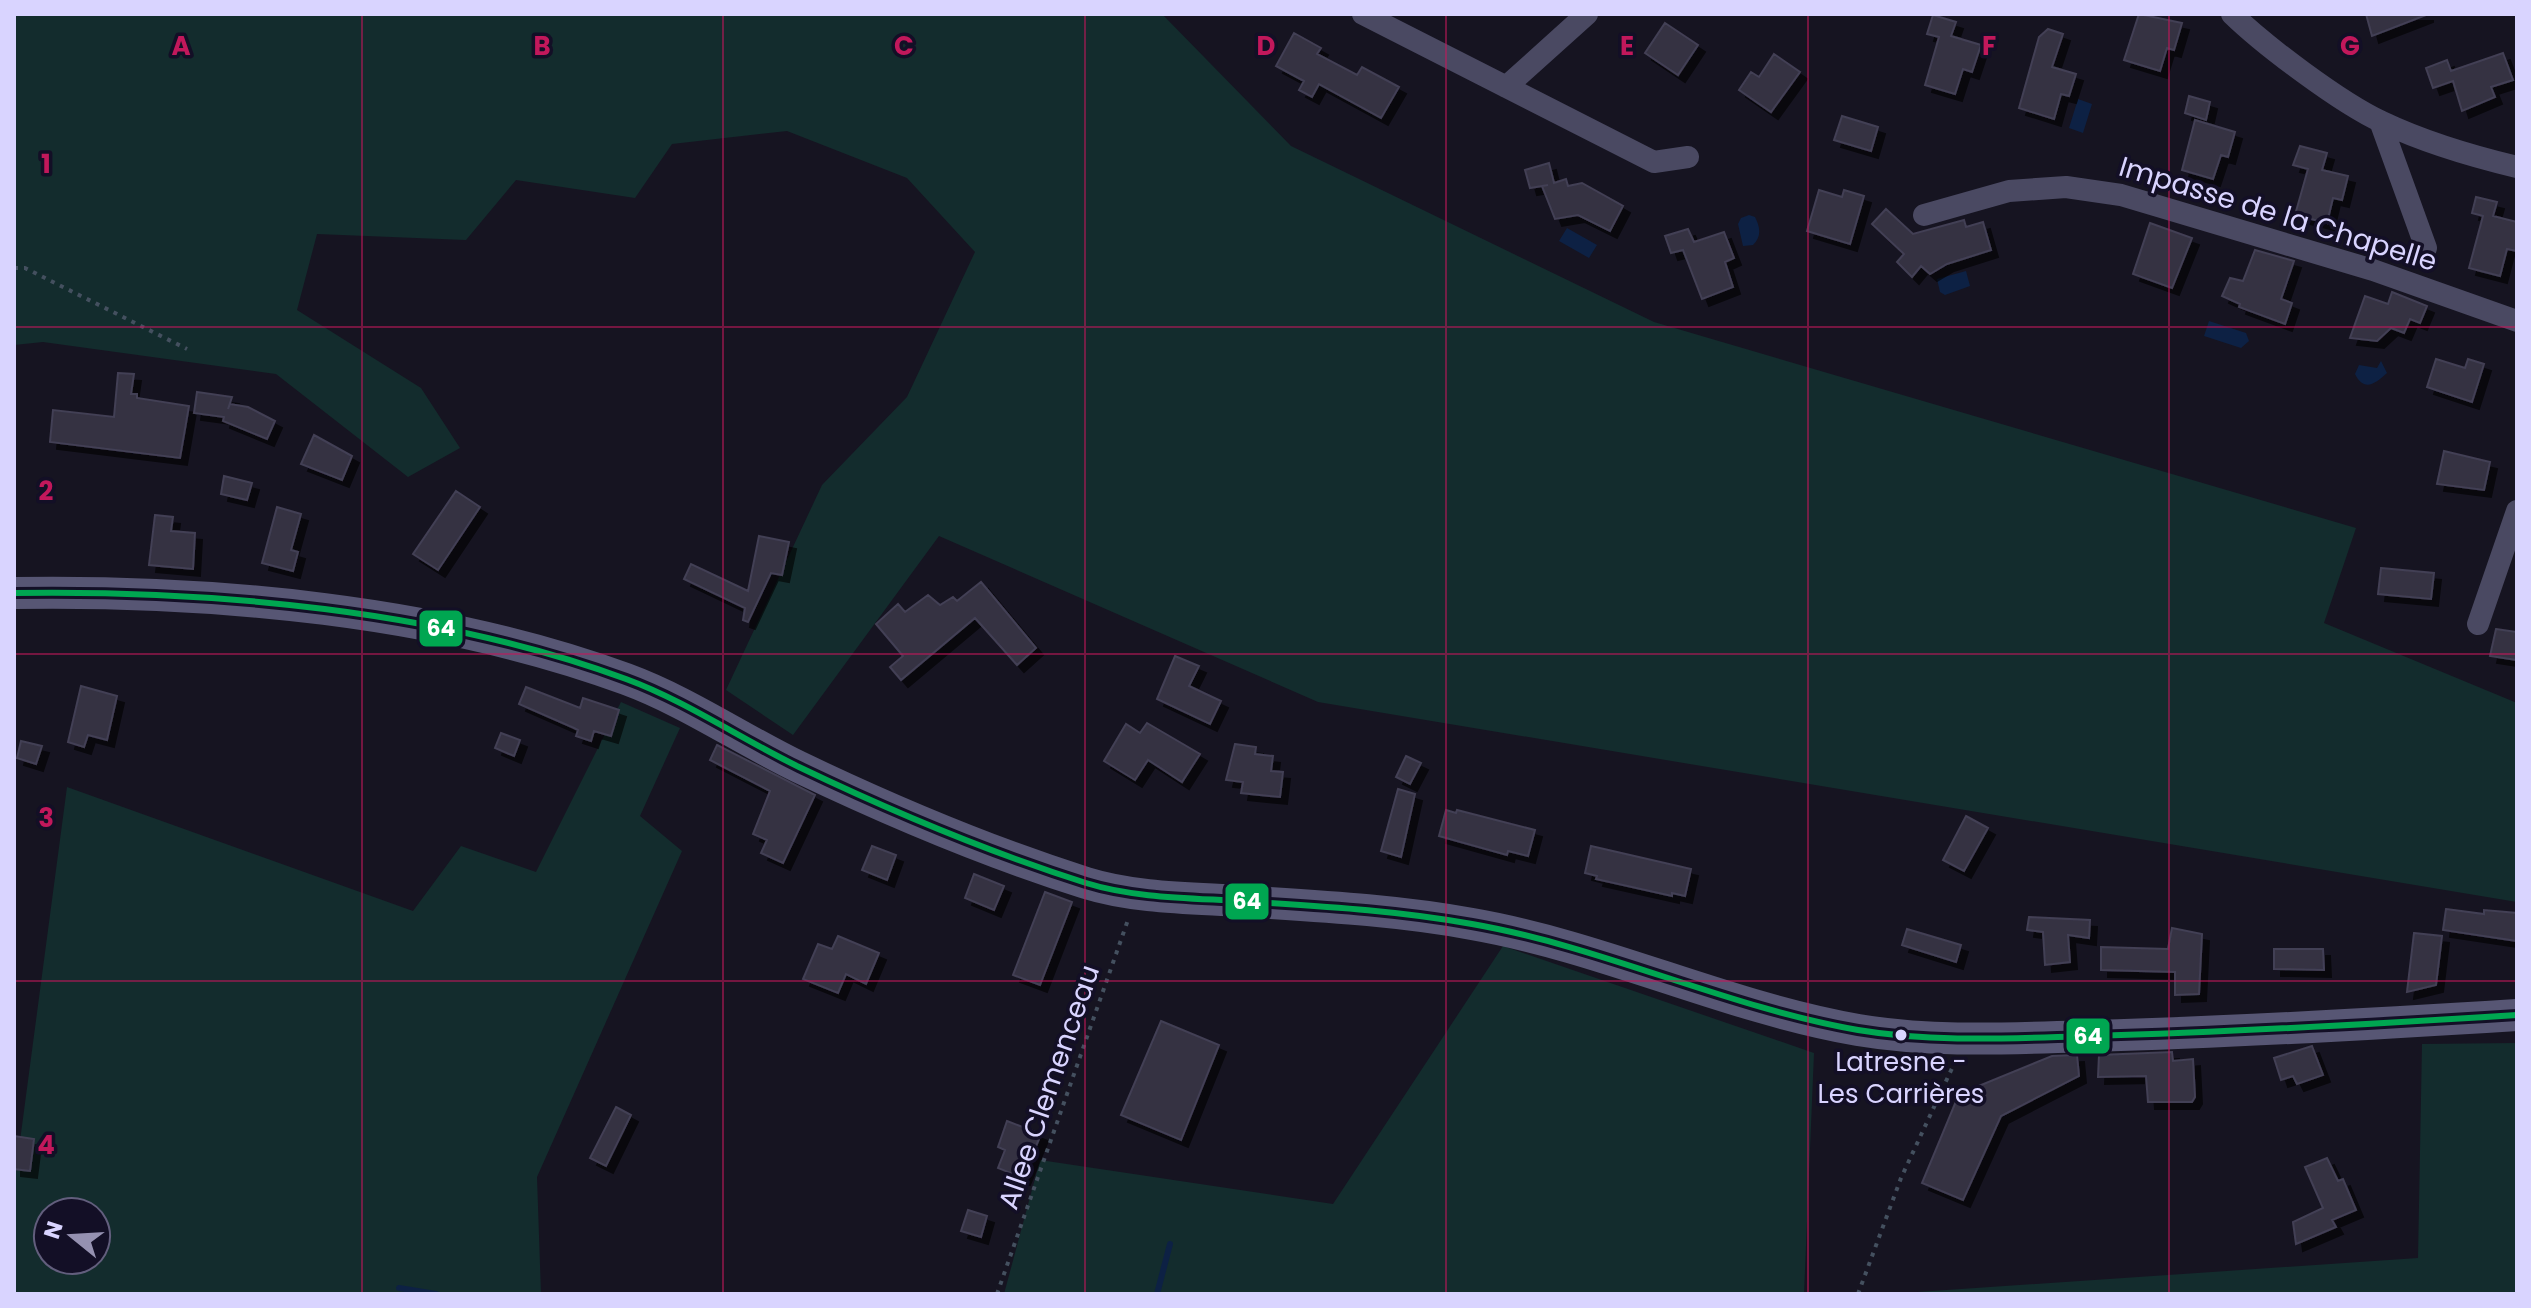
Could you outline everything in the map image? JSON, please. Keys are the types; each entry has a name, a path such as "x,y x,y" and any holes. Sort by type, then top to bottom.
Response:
{"street":[{"path":"1363,14 1654,162 1688,157"},
{"path":"1506,87 1587,14"},
{"path":"2232,14 2310,75 2380,121 2460,154 2517,167"},
{"path":"2380,121 2426,248"},
{"name":"Impasse de la Chapelle","path":"1924,215 2009,191 2066,187 2121,195 2373,270 2517,321"},
{"path":"2478,624 2517,511"},
{"path":"14,593 297,606 420,623 539,649 634,682 799,767 997,853 1096,886 1400,913 1477,924 1569,946 1799,1018 1863,1031 1966,1039 2229,1032 2517,1015"}],"path":[{"path":"14,268 25,268 187,349"},
{"name":"Allee Clemenceau","path":"997,1294 1138,892"},
{"path":"1858,1294 1901,1178 1966,1039"}],"green space":[{"path":"14,14 1162,14 1291,146 1654,322 2356,528 2324,623 2517,703 2517,902 1318,702 939,536 793,735 726,690 822,485 907,397 975,252 907,178 787,131 672,144 635,198 516,180 466,240 317,234 297,310 421,388 460,448 408,477 276,374 43,342 14,345"},
{"path":"621,702 680,728 640,816 682,851 537,1177 541,1294 14,1294 14,1186 67,787 413,911 461,846 536,872"},
{"path":"1503,946 1814,1053 1804,1294 1004,1294 1040,1160 1333,1204"},
{"path":"2517,1043 2517,1294 1888,1294 2418,1258 2422,1044"}],"water":[{"path":"2078,99 2092,104 2083,133 2069,128"},
{"path":"1749,215 1755,217 1759,235 1753,245 1743,246 1738,224 1741,218"},
{"path":"1567,228 1597,245 1589,258 1559,241"},
{"path":"1966,271 1970,286 1945,295 1940,292 1937,279"},
{"path":"2209,321 2246,333 2249,341 2241,348 2204,336"},
{"path":"2381,361 2387,373 2383,377 2370,384 2358,380 2355,374 2359,365 2377,368"}],"building":[{"path":"2139,14 2182,23 2174,50 2167,48 2160,71 2124,60"},
{"path":"2366,14 2426,14 2426,15 2372,36"},
{"path":"1933,15 1956,22 1951,36 1981,45 1972,72 1963,69 1955,94 1925,85 1939,37 1927,34"},
{"path":"1665,23 1698,45 1678,75 1645,53"},
{"path":"2048,29 2063,34 2052,67 2076,74 2069,96 2061,94 2054,119 2019,108 2039,37"},
{"path":"1294,33 1321,48 1317,54 1357,75 1362,67 1399,87 1381,118 1319,84 1312,97 1299,90 1304,81 1276,66"},
{"path":"2503,53 2513,80 2491,87 2495,97 2462,111 2453,81 2433,88 2426,68 2447,60 2451,71"},
{"path":"1774,54 1800,72 1771,112 1739,90 1751,72 1759,77"},
{"path":"2189,96 2210,102 2206,120 2185,113"},
{"path":"1842,116 1878,127 1871,151 1834,140"},
{"path":"2195,120 2235,132 2228,157 2221,155 2213,179 2182,170"},
{"path":"2300,146 2327,153 2322,170 2348,176 2342,200 2333,198 2327,223 2295,215 2308,169 2293,165"},
{"path":"1549,163 1554,183 1566,179 1568,186 1582,183 1623,206 1610,231 1578,215 1555,219 1542,186 1530,188 1525,170"},
{"path":"1819,190 1842,197 1844,190 1864,196 1850,244 1807,231"},
{"path":"2476,197 2497,202 2493,216 2517,222 2517,251 2507,249 2500,276 2469,268 2483,216 2472,213"},
{"path":"1886,209 1913,234 1964,220 1966,227 1983,222 1991,250 1947,264 1930,274 1921,266 1912,277 1897,262 1904,254 1872,224"},
{"path":"2150,223 2192,238 2172,288 2133,274"},
{"path":"1688,229 1694,242 1724,232 1734,258 1725,262 1733,287 1702,299 1683,250 1671,253 1665,236"},
{"path":"2255,250 2294,261 2281,299 2292,303 2285,324 2239,307 2240,304 2222,296 2230,278 2243,281"},
{"path":"2392,292 2427,306 2420,323 2410,319 2404,333 2391,328 2377,341 2350,338 2365,296 2388,304"},
{"path":"2436,359 2465,368 2468,359 2484,364 2472,402 2427,387"},
{"path":"118,373 134,374 131,394 137,394 137,398 189,406 180,458 50,442 53,410 114,417"},
{"path":"197,392 232,397 228,409 230,404 248,407 275,421 267,439 223,421 224,417 194,413"},
{"path":"314,435 352,456 342,480 301,464"},
{"path":"2444,451 2490,462 2484,490 2437,484"},
{"path":"224,476 252,483 247,500 221,494"},
{"path":"456,491 480,507 438,570 413,554"},
{"path":"277,507 301,514 291,550 298,552 293,571 262,563"},
{"path":"155,515 173,517 171,531 195,533 193,569 149,565"},
{"path":"759,536 789,542 782,575 771,573 748,622 743,620 745,608 684,579 691,564 748,591"},
{"path":"2381,568 2434,573 2431,599 2378,594"},
{"path":"981,582 1036,648 1017,665 975,618 901,680 890,667 903,656 876,624 898,604 905,612 928,595 940,605 953,597 957,601"},
{"path":"2496,629 2517,632 2517,660 2490,656"},
{"path":"1175,656 1199,666 1189,686 1221,701 1210,724 1157,699"},
{"path":"81,686 117,696 107,740 88,735 84,747 68,742"},
{"path":"526,687 580,708 583,698 619,710 611,736 594,731 591,741 576,736 578,730 519,704"},
{"path":"1147,723 1200,754 1182,782 1148,760 1135,780 1104,761 1126,724 1140,733"},
{"path":"501,733 520,740 514,756 495,748"},
{"path":"21,741 42,746 36,764 17,758"},
{"path":"1235,744 1256,747 1255,754 1273,756 1271,771 1283,772 1280,797 1241,793 1243,782 1226,780"},
{"path":"717,745 815,795 783,863 761,853 767,840 753,834 770,791 710,760"},
{"path":"1406,756 1421,763 1410,784 1396,777"},
{"path":"1398,789 1415,794 1401,857 1381,851"},
{"path":"1446,810 1456,813 1457,810 1535,830 1528,856 1508,851 1507,855 1439,836"},
{"path":"1966,816 1988,828 1964,871 1943,860"},
{"path":"872,846 896,855 887,880 862,870"},
{"path":"1591,846 1691,869 1685,896 1672,893 1672,896 1596,879 1597,876 1585,873"},
{"path":"974,874 1004,886 994,910 965,898"},
{"path":"1045,892 1072,902 1040,985 1013,975"},
{"path":"2446,909 2484,914 2484,910 2517,913 2517,941 2443,930"},
{"path":"2029,917 2090,920 2089,938 2068,935 2070,962 2045,965 2043,932 2027,930"},
{"path":"2172,928 2202,934 2199,994 2175,995 2175,972 2101,970 2101,947 2168,949"},
{"path":"1907,929 1961,945 1956,962 1902,945"},
{"path":"2414,933 2442,936 2436,985 2407,992"},
{"path":"838,936 879,953 866,984 846,974 838,993 803,979 818,944 832,949"},
{"path":"2274,949 2323,949 2324,970 2274,969"},
{"path":"1161,1021 1219,1045 1181,1140 1121,1115"},
{"path":"2312,1046 2323,1075 2297,1084 2293,1076 2281,1080 2274,1058"},
{"path":"2172,1052 2173,1061 2193,1059 2195,1097 2192,1102 2148,1102 2146,1076 2098,1077 2099,1055"},
{"path":"2077,1055 2079,1076 2001,1116 1963,1200 1922,1183 1959,1094 2052,1056"},
{"path":"616,1107 631,1115 606,1166 590,1158"},
{"path":"1007,1121 1041,1134 1023,1178 998,1168 1005,1150 998,1147"},
{"path":"14,1136 34,1139 30,1171 14,1169"},
{"path":"2327,1158 2338,1181 2343,1179 2356,1210 2332,1220 2336,1227 2296,1244 2293,1222 2323,1208 2305,1167"},
{"path":"968,1210 987,1216 981,1237 961,1231"}],"waterway":[{"path":"1157,1294 1170,1244"},
{"path":"399,1288 436,1294"}],"transit line":[{"name":"64","path":"14,593 168,595 246,601 324,609 479,636 554,655 626,679 869,799 976,844 1086,883 1143,894 1356,909 1472,924 1569,947 1761,1007 1858,1030 1916,1037 2003,1038 2251,1030 2517,1015"}],"place":[{"name":"Latresne - Les Carrières","path":"1901,1035"}]}
